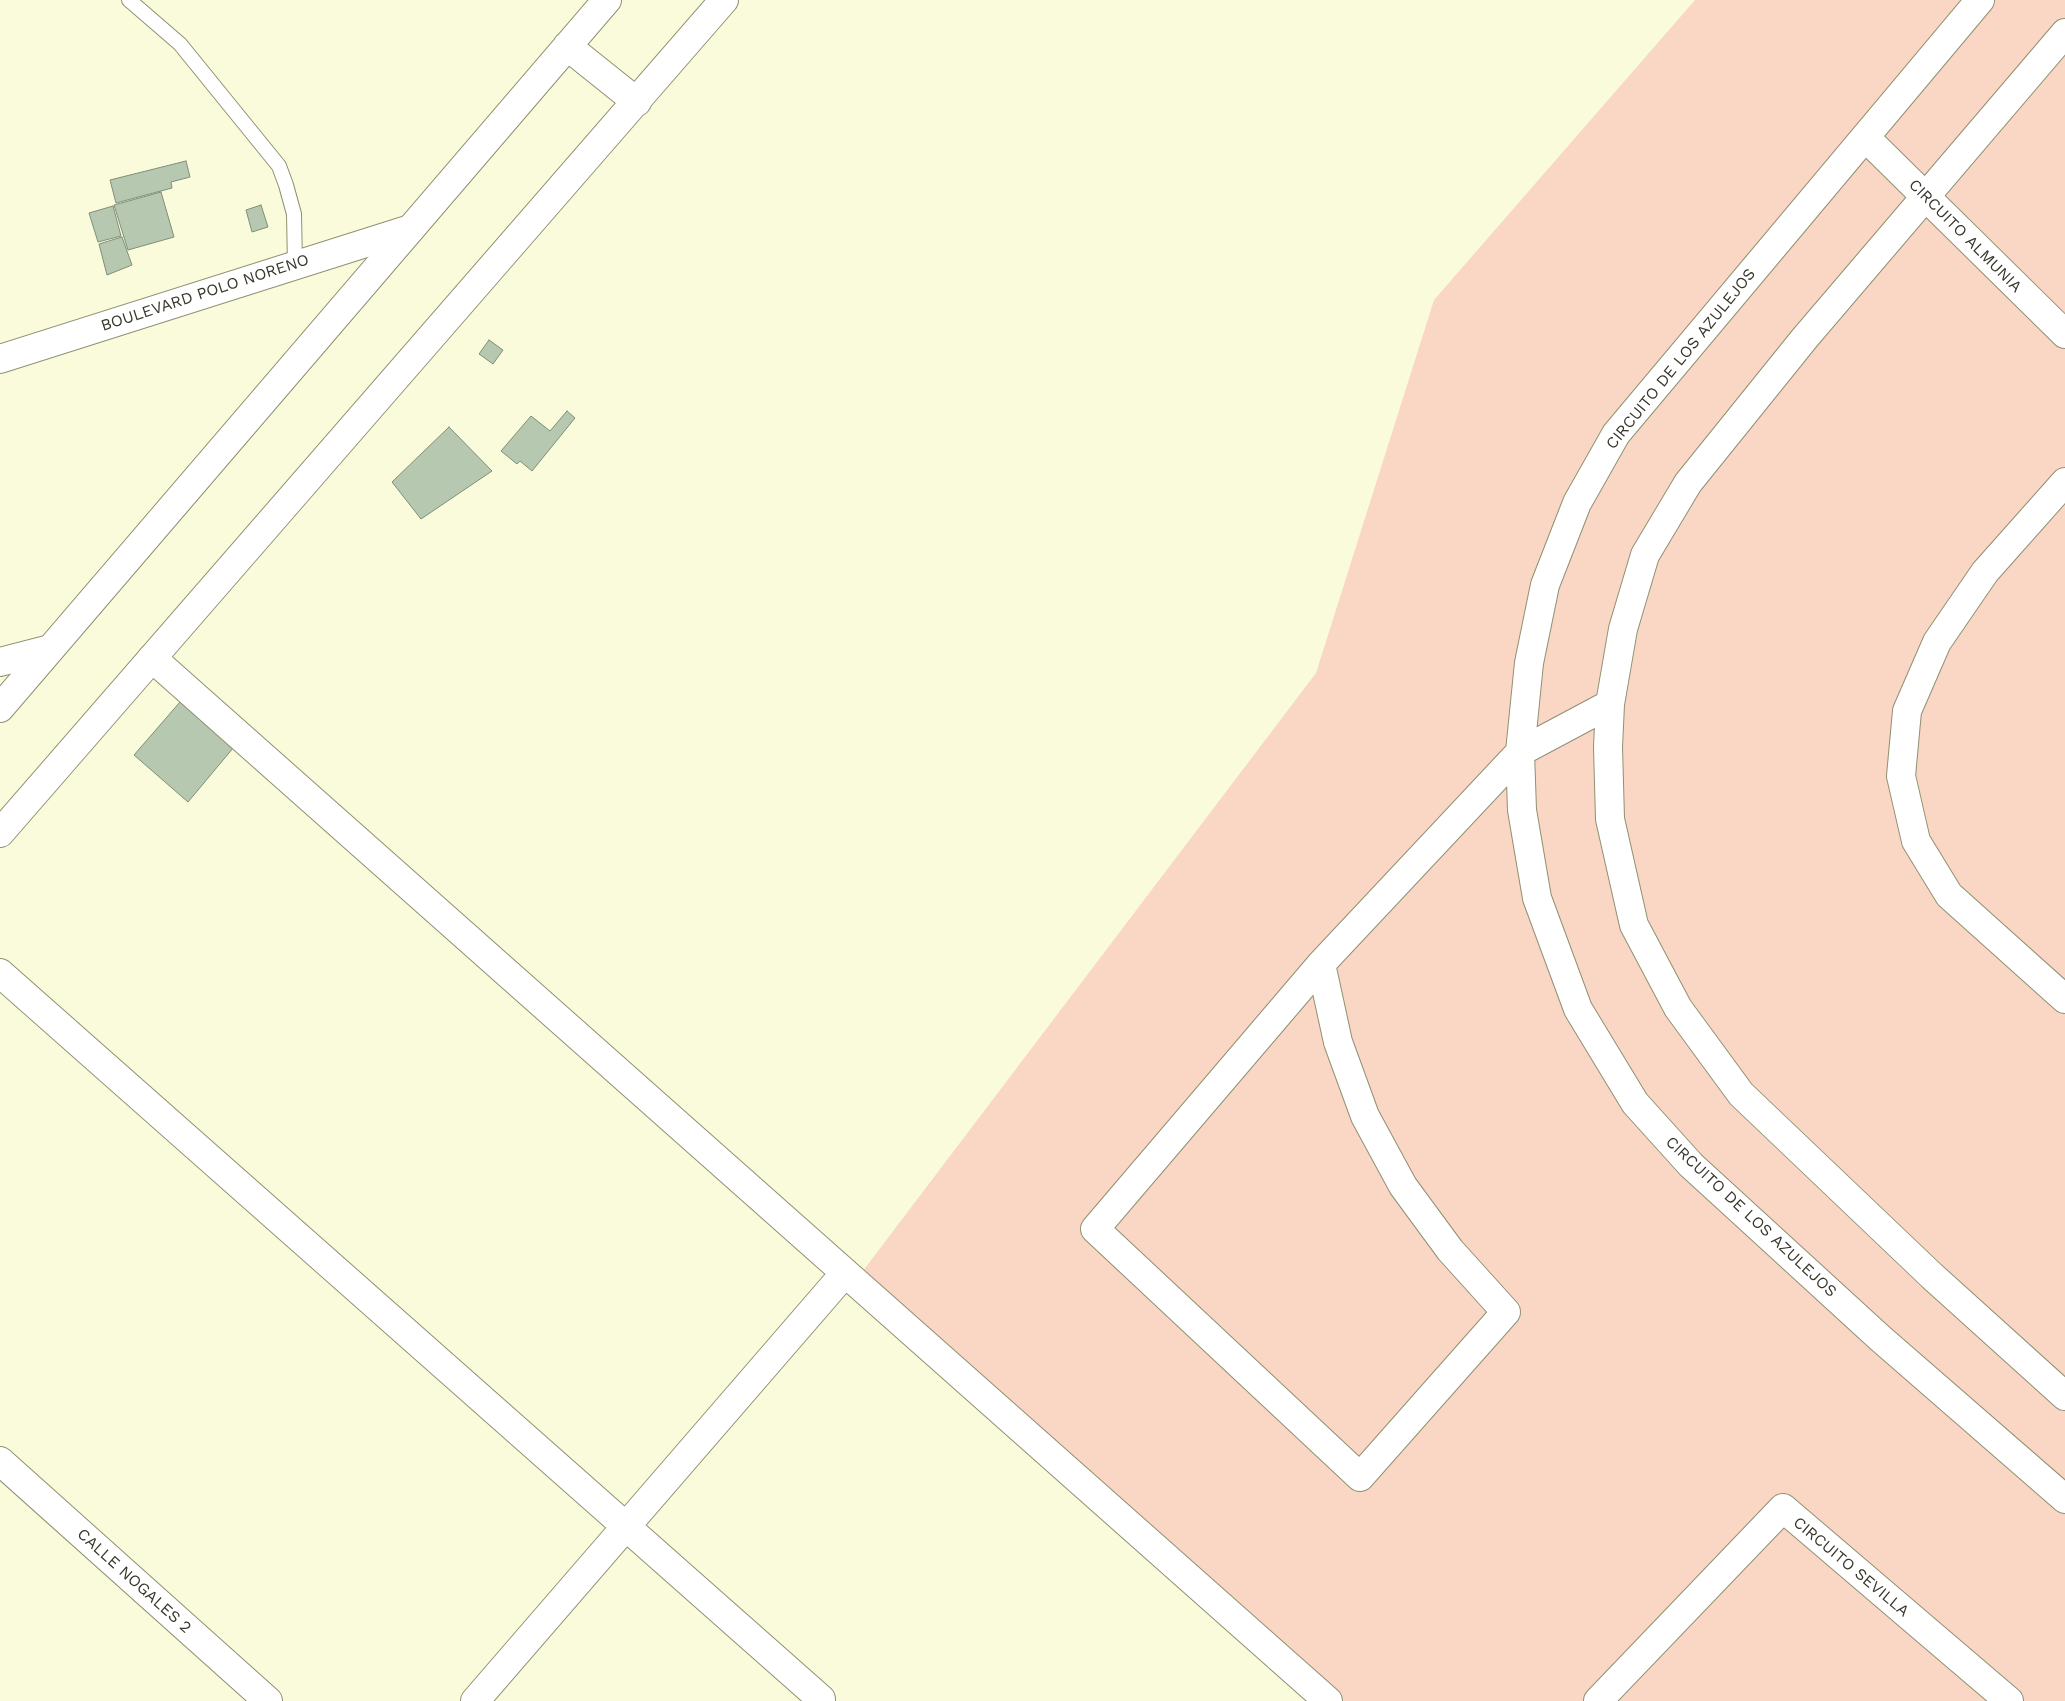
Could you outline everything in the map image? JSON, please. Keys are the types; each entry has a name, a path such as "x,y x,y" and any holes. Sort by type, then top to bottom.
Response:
{"street":[{"path":"0,708 607,0"},
{"path":"0,833 724,0"},
{"name":"CIRCUITO DE LOS AZULEJOS","path":"1980,0 1616,434 1577,503 1545,586 1530,663 1520,752 1522,810 1538,898 1578,1009 1635,1103 1706,1178 1880,1338 2065,1499"},
{"path":"2065,33 1804,339 1688,483 1645,555 1623,629 1610,704 1608,747 1610,819 1634,924 1678,1008 1741,1094 1932,1276 2065,1396"},
{"path":"567,46 637,102"},
{"name":"CIRCUITO ALMUNIA","path":"1865,137 2065,334"},
{"name":"BOULEVARD POLO NORENO","path":"0,359 410,229"},
{"path":"2065,482 1985,572 1937,642 1907,711 1900,776 1916,841 1949,895 2065,999"},
{"path":"0,662 50,649"},
{"path":"152,658 1328,1701"},
{"path":"1322,964 1338,1042 1365,1116 1403,1186 1450,1250 1506,1312 1360,1477 1095,1229 1322,964 1520,752 1610,704"},
{"path":"0,973 821,1699"},
{"path":"475,1701 845,1273"},
{"name":"CALLE NOGALES 2","path":"0,1461 268,1701"},
{"name":"CIRCUITO SEVILLA","path":"1598,1701 1783,1508 2009,1701"}],"lane":[{"path":"129,0 180,44 279,166 294,214 295,264"}],"shaded area":[{"path":"1695,0 2065,0 2065,1701 1328,1701 856,1280 1316,673 1434,300"}],"building":[{"path":"186,161 190,177 171,182 172,188 116,203 110,180"},
{"path":"161,192 174,237 128,250 114,205"},
{"path":"261,205 268,227 252,232 246,210"},
{"path":"113,206 121,236 98,242 89,213"},
{"path":"122,237 132,265 107,275 99,244"},
{"path":"489,340 503,350 493,364 479,354"},
{"path":"567,411 575,418 532,471 520,461 517,464 501,451 531,416 550,431"},
{"path":"449,427 492,471 421,519 392,482"},
{"path":"180,702 234,747 188,802 134,755"}]}
